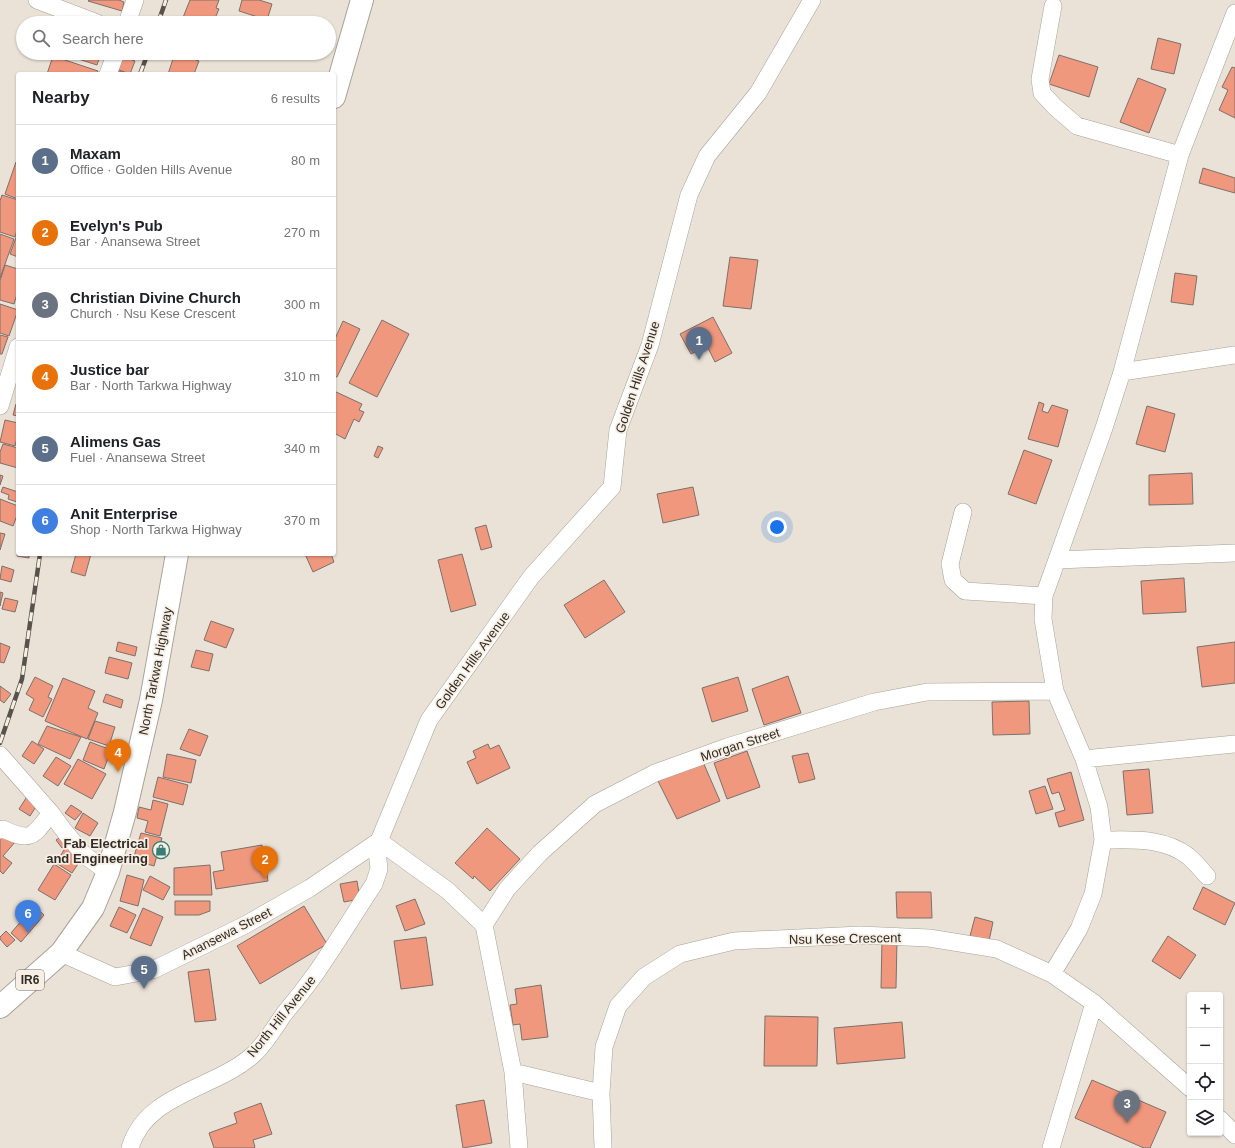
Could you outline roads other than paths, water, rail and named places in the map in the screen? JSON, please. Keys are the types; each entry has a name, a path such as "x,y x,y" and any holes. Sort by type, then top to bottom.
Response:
{"main road":[{"path":"336,90 362,0"},
{"name":"North Tarkwa Highway","path":"0,1008 60,953 93,908 108,872 125,812 151,700 177,556"}],"street":[{"path":"37,0 79,16"},
{"path":"129,16 135,0"},
{"name":"Golden Hills Avenue","path":"379,841 429,720 531,577 612,487 618,430 650,346 690,195 707,156 758,92 812,0"},
{"path":"1053,6 1040,79 1042,93 1055,107 1077,126 1180,155"},
{"path":"1052,974 1079,929 1093,894 1103,840 1100,807 1084,759 1054,691 1043,619 1044,596 1122,372 1180,155 1235,13"},
{"path":"109,72 113,60"},
{"path":"0,406 16,354"},
{"path":"1122,372 1235,355"},
{"path":"964,512 950,564 953,580 964,591 1044,596"},
{"path":"1057,560 1235,553"},
{"name":"Morgan Street","path":"484,925 507,888 540,853 595,804 655,773 727,746 874,702 927,692 1054,691"},
{"path":"1084,759 1235,744"},
{"path":"0,754 51,812 84,855 108,872"},
{"path":"0,830 3,829 15,835 26,837 36,833 51,812"},
{"path":"1103,840 1145,839 1167,845 1187,855 1208,876"},
{"path":"379,841 446,890 484,925 513,1072 520,1148"},
{"name":"Anansewa Street","path":"60,953 115,977 154,970 245,925 310,888 379,841"},
{"name":"North Hill Avenue","path":"130,1148 132,1141 147,1119 170,1100 225,1073 240,1064 255,1052 315,974 374,884 379,869 379,841"},
{"name":"Nsu Kese Crescent","path":"603,1148 602,1093 604,1047 618,1006 644,977 680,954 734,941 860,935 929,938 997,949 1052,974 1094,1003 1187,1085"},
{"path":"1051,1148 1094,1003"},
{"path":"513,1072 602,1093"},
{"path":"1223,1122 1235,1135"}],"railway":[{"path":"160,16 166,0"},
{"path":"141,72 145,60"},
{"path":"0,743 22,679 40,556"}],"place":[{"name":"Maxam","path":"699,360"},
{"name":"Justice bar","path":"118,772"},
{"name":"Fab Electrical and Engineering","path":"161,850"},
{"name":"Evelyn's Pub","path":"265,879"},
{"name":"Anit Enterprise","path":"28,933"},
{"name":"Alimens Gas","path":"144,989"},
{"name":"Christian Divine Church","path":"1127,1123"}]}
